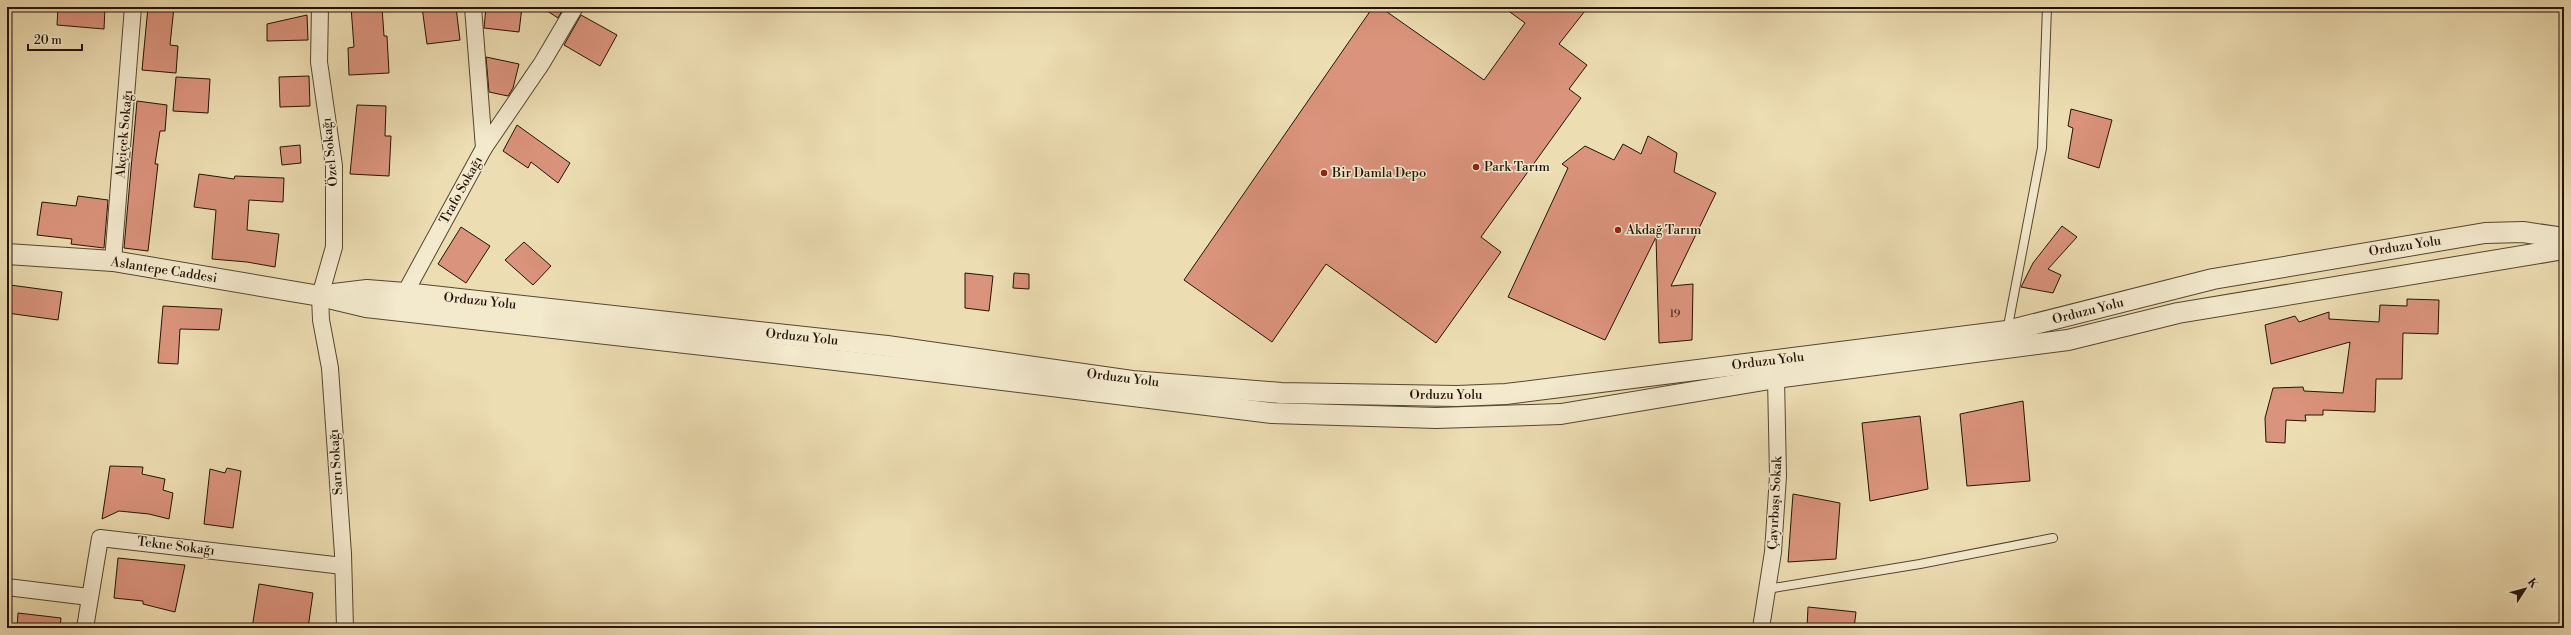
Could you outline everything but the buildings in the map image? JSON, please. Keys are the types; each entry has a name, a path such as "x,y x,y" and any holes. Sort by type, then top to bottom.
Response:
{"street":[{"name":"Akçiçek Sokağı","path":"113,261 133,7"},
{"name":"Özel Sokağı","path":"320,7 319,62 334,166 334,240 320,296"},
{"name":"Trafo Sokağı","path":"405,293 484,148 473,7"},
{"path":"484,148 542,63 575,7"},
{"path":"482,117 496,131"},
{"name":"Orduzu Yolu","path":"320,296 367,290 405,293 887,346 1132,380 1281,393 1457,396 1506,394 2007,332 2213,279 2485,233 2523,232 2564,238"},
{"path":"320,296 366,307 879,365 1272,413 1436,418 1561,414 1776,378 2068,340 2178,313 2564,249"},
{"name":"Aslantepe Caddesi","path":"7,254 113,261 320,296"},
{"name":"Sarı Sokağı","path":"320,296 321,320 330,368 343,566 345,628"},
{"name":"Çayırbaşı Sokak","path":"1760,628 1773,552 1778,476 1776,378"},
{"name":"Tekne Sokağı","path":"85,628 100,538 343,566"},
{"path":"7,587 89,597"}],"lane":[{"path":"2007,332 2042,148 2048,7"},
{"path":"1767,589 1920,564 2053,538"}],"place":[{"name":"Park Tarım","path":"1476,167"},
{"name":"Bir Damla Depo","path":"1324,173"},
{"name":"Akdağ Tarım","path":"1618,230"}]}
